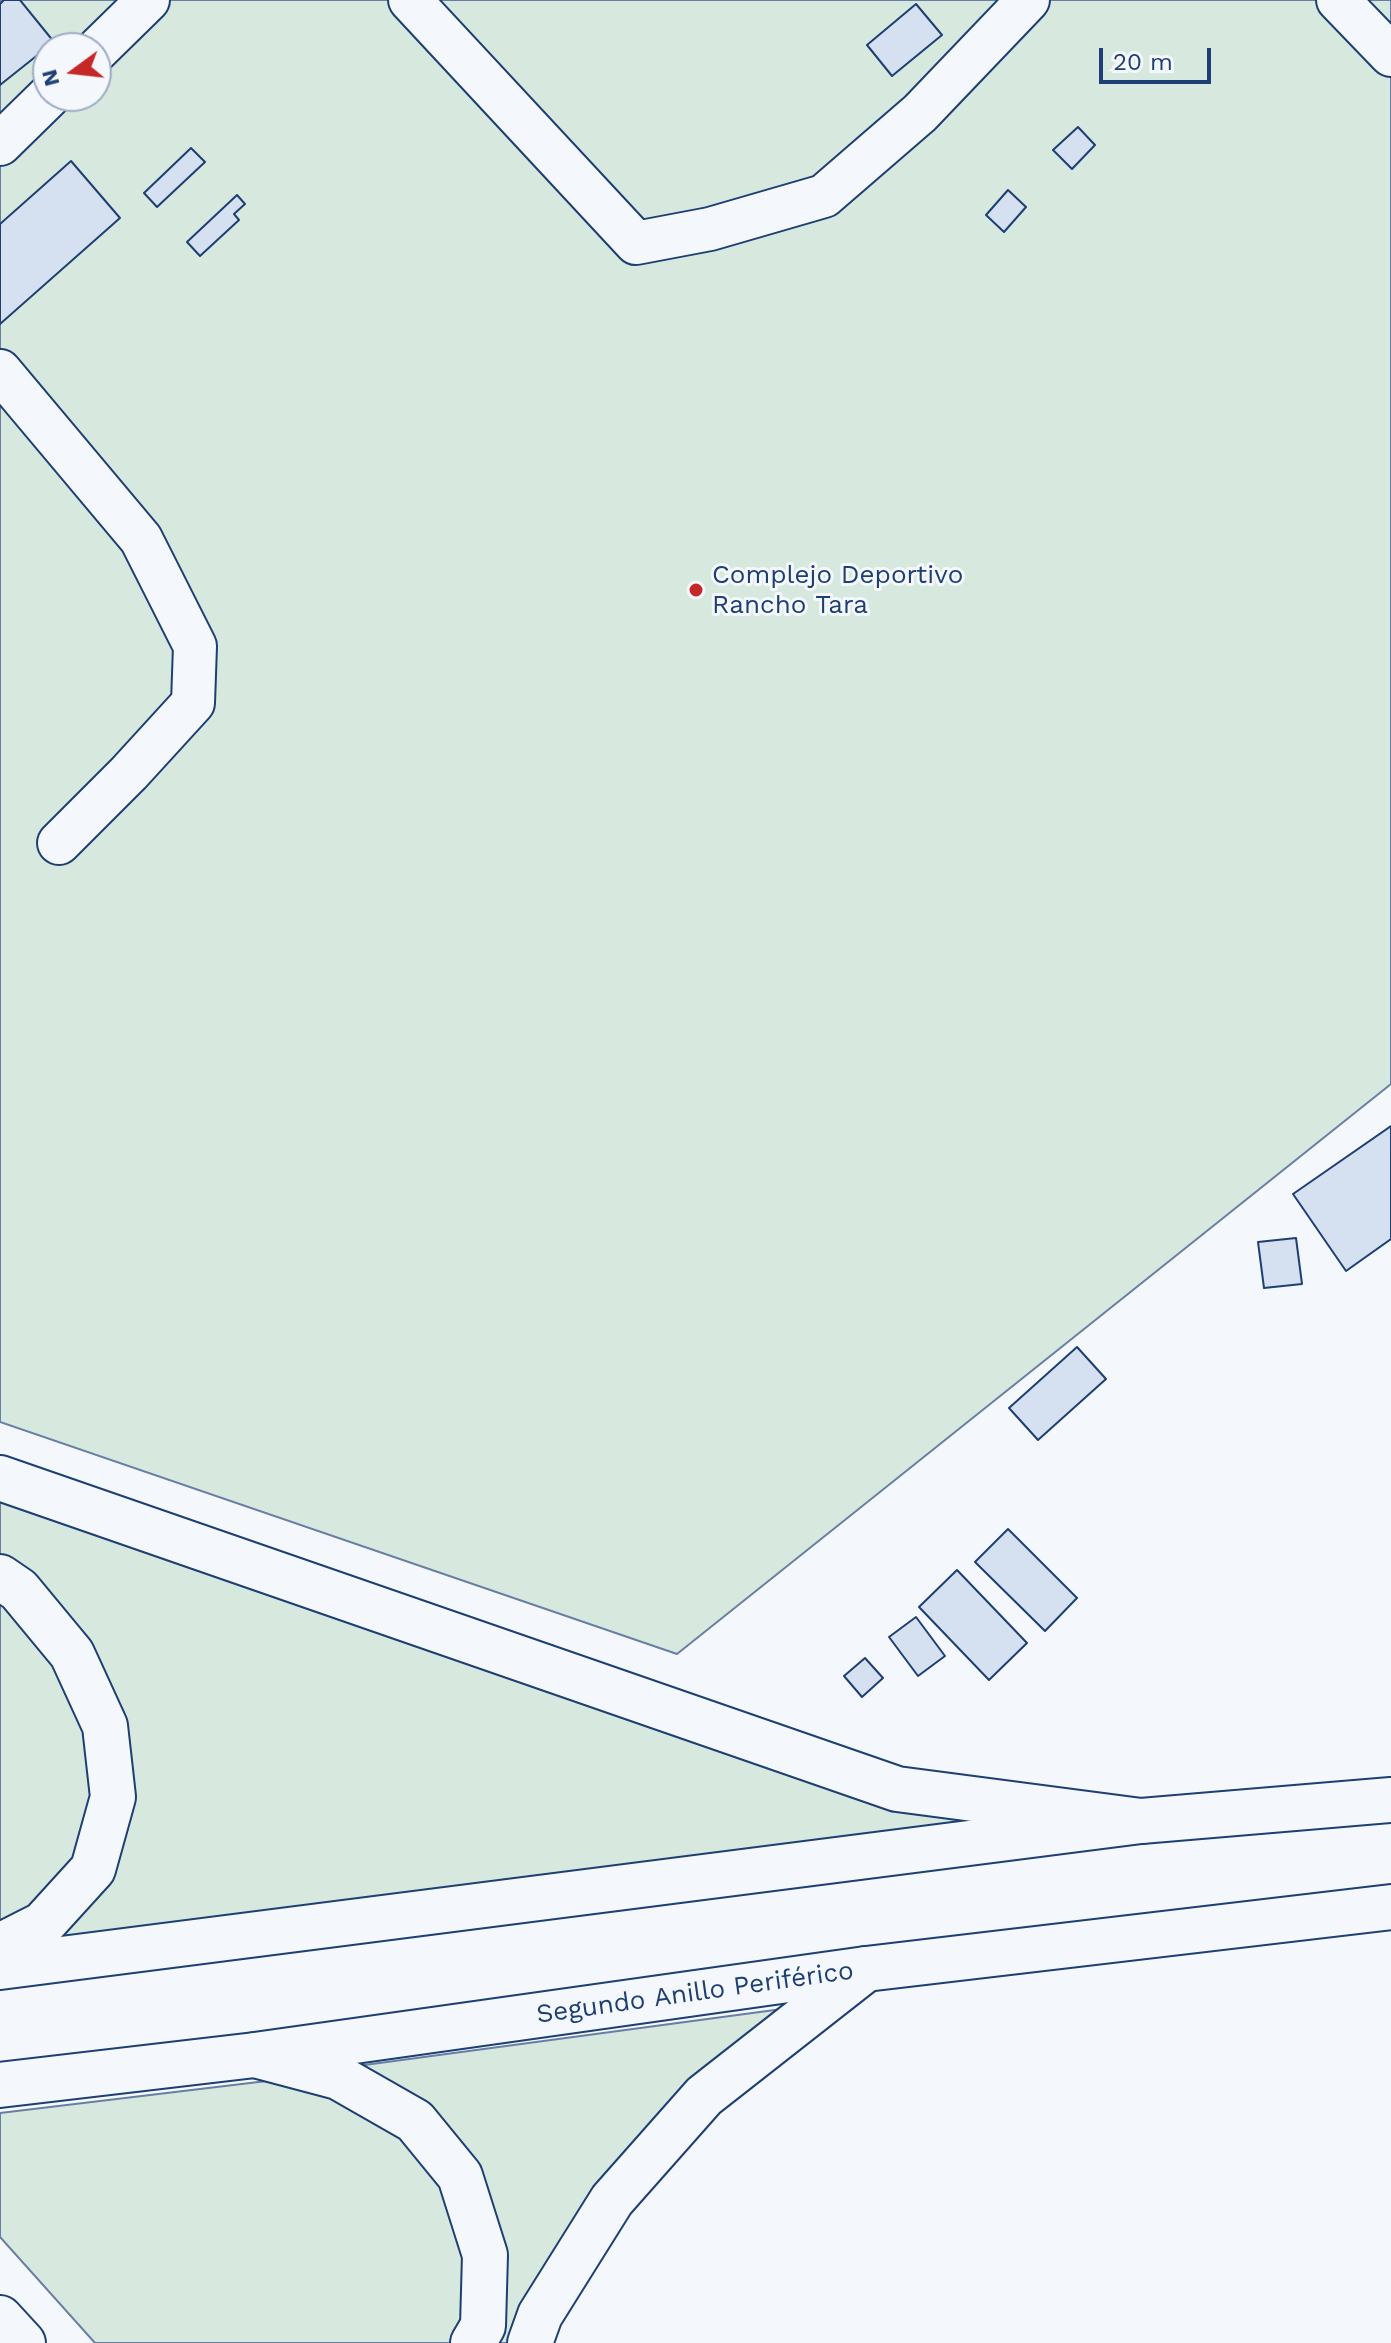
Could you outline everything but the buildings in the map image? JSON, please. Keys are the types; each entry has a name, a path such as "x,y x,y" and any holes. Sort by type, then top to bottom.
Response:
{"main road":[{"path":"0,1478 897,1789 1141,1821"},
{"path":"0,1577 19,1590 72,1654 105,1726 113,1797 93,1869 43,1924 0,1946"},
{"path":"0,1967 1141,1821 1391,1800"},
{"name":"Segundo Anillo Periférico","path":"0,2085 255,2055 866,1969 1391,1907"},
{"path":"530,2343 540,2315 612,2200 704,2096 866,1969"},
{"path":"255,2055 338,2077 415,2121 460,2176 485,2255 483,2326 473,2343"},
{"path":"0,2318 23,2343"}],"lane":[{"path":"112,35 148,0"},
{"path":"410,0 636,243 710,229 824,196 920,113 1028,0"},
{"path":"1338,0 1391,55"},
{"path":"0,144 33,112"},
{"path":"0,371 141,539 195,646 193,703 59,843"}],"shaded area":[{"name":"Complejo Deportivo Rancho Tara","path":"0,0 1391,0 1391,1084 677,1654 0,1422"},
{"path":"0,1493 998,1826 36,1948 72,1925 106,1881 130,1807 0,1560"},
{"path":"0,1601 56,1666 86,1731 93,1800 75,1855 31,1909 0,1928"},
{"path":"797,2007 513,2343 496,2343 495,2221 357,2066"},
{"path":"275,2080 336,2093 402,2135 445,2181 467,2256 466,2322 454,2343 95,2343 0,2237 0,2113"}],"place":[{"name":"Complejo Deportivo Rancho Tara","path":"696,590"}]}
